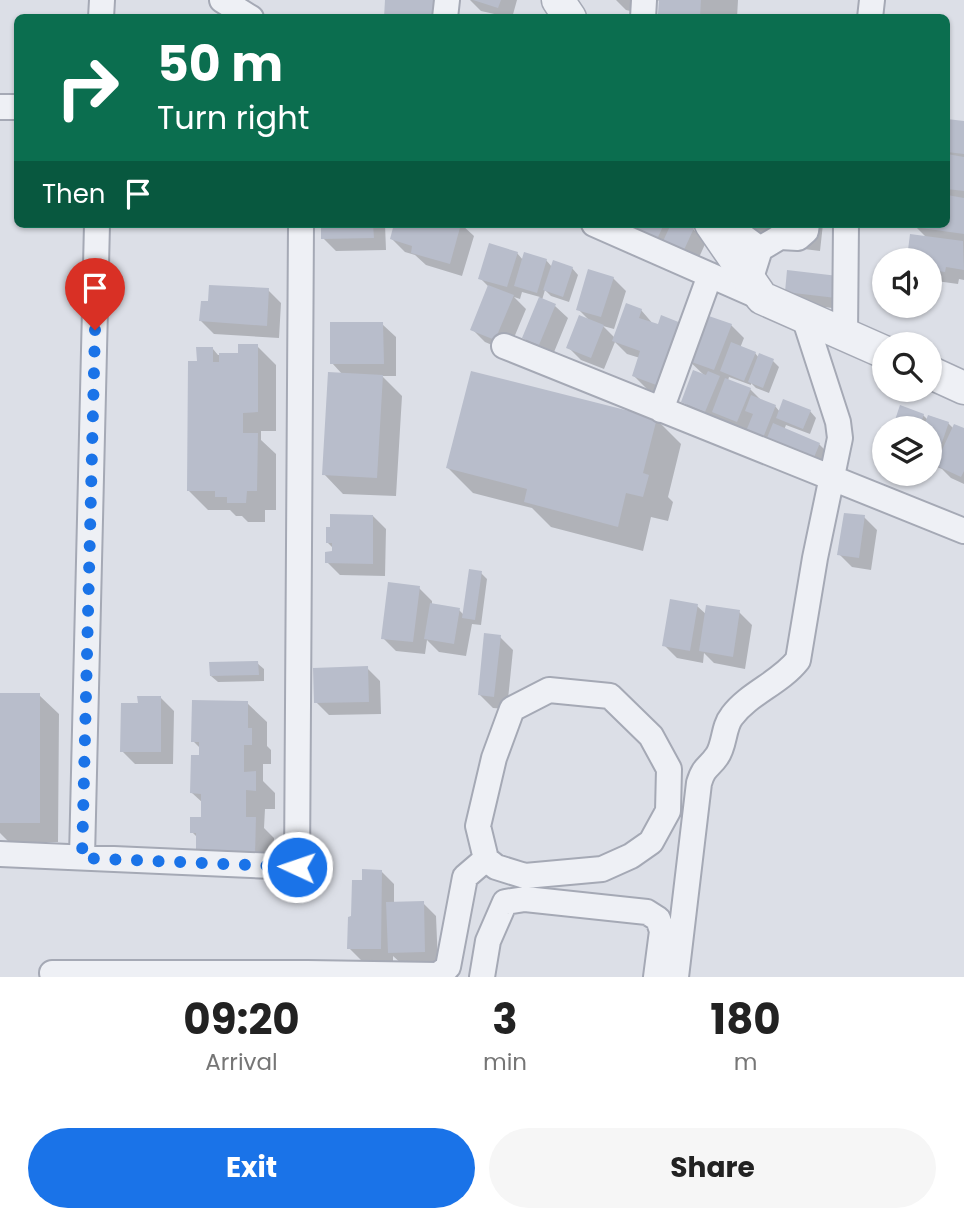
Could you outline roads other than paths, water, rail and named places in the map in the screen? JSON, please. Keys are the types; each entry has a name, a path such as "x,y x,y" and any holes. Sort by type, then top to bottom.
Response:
{"street":[{"path":"222,0 245,14"},
{"path":"82,858 97,228"},
{"path":"0,854 297,867 301,228"},
{"path":"603,228 710,275 756,290 804,317 872,347"},
{"path":"714,228 756,290"},
{"path":"731,228 760,249"},
{"path":"760,249 780,237 798,238 806,228"},
{"path":"845,335 846,228"},
{"path":"756,290 760,249"},
{"path":"661,410 710,275"},
{"path":"676,977 701,777 710,761 717,757 729,719 738,709 787,674 798,660 815,558 839,450 838,422 804,317"},
{"path":"504,346 964,531"},
{"path":"942,375 963,380"},
{"path":"548,690 610,696 651,736 669,769 668,811 651,842 631,856 602,870 525,876 496,867 486,859 478,826 494,758 512,709 548,690"},
{"path":"52,973 452,974 448,967 465,877 486,859"},
{"path":"482,977 488,941 505,902 525,899 647,912 658,919 662,931 656,977"}]}
